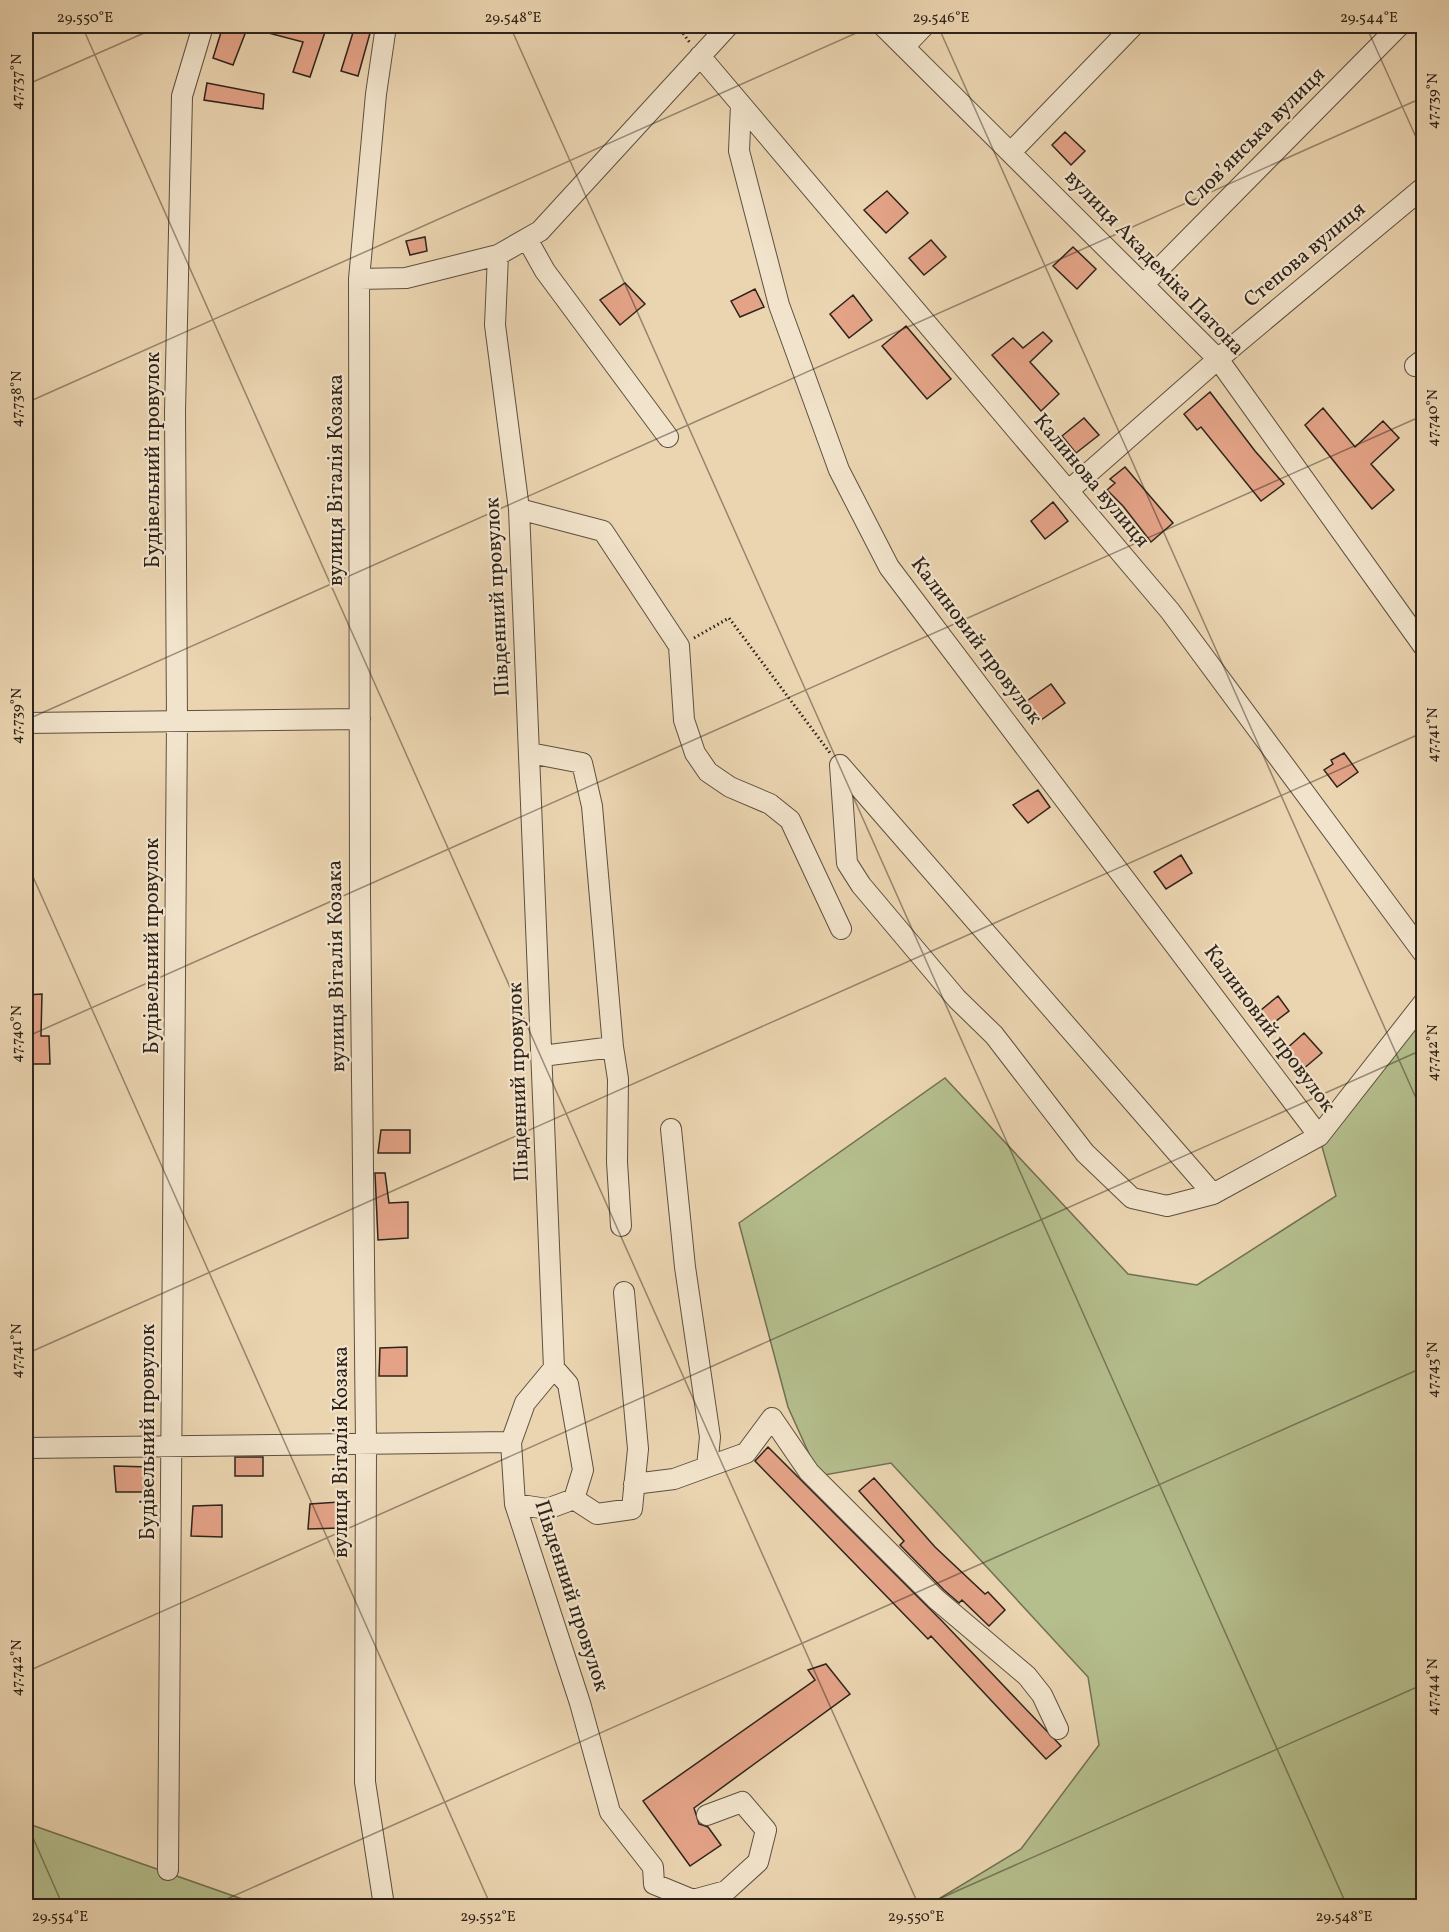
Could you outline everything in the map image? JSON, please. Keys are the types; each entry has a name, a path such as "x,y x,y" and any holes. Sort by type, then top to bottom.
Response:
{"street":[{"name":"Будівельний провулок","path":"168,1870 177,721 175,412 182,96 203,26"},
{"name":"вулиця Віталія Козака","path":"384,1906 365,1782 366,1443 359,279 376,94 386,26"},
{"path":"359,279 406,278 498,255 540,231 728,26"},
{"name":"вулиця Академіка Патона","path":"883,26 1218,359 1424,647"},
{"path":"904,47 924,26"},
{"path":"1011,152 1133,26"},
{"name":"Словʼянська вулиця","path":"1144,284 1399,26"},
{"name":"Калинова вулиця","path":"700,56 1170,611 1424,954"},
{"name":"Калиновий провулок","path":"741,105 739,151 779,305 839,470 889,567 1319,1136"},
{"name":"Степова вулиця","path":"1068,491 1218,359 1424,187"},
{"path":"527,239 545,271 668,437"},
{"name":"Південний провулок","path":"498,255 495,325 519,509 554,1368 525,1403 511,1442 515,1504 580,1703 610,1812 653,1868 654,1884 693,1900 726,1891 758,1862 766,1830 742,1802 707,1815"},
{"path":"519,509 603,531 679,646 684,720 694,753 708,772 730,787 770,804 790,820 841,929"},
{"path":"26,723 360,719"},
{"path":"530,753 582,763 592,806 613,1047 618,1079 617,1162 621,1226"},
{"path":"840,765 847,863 861,885 957,999 994,1035 1085,1153 1132,1198 1167,1206 1212,1194 1319,1136 1424,1002"},
{"path":"840,765 1212,1194"},
{"path":"542,1056 613,1047"},
{"path":"671,1129 685,1267 710,1437 707,1467"},
{"path":"574,1499 597,1514 632,1509 638,1449 624,1292"},
{"path":"554,1368 568,1384 583,1470 574,1499"},
{"path":"634,1484 674,1479 746,1453 772,1418 809,1472 936,1599 1027,1676 1042,1695 1058,1729"},
{"path":"26,1448 172,1444 511,1442"},
{"path":"515,1504 547,1509 574,1499"}],"path":[{"path":"679,646 729,618 840,765"}],"green space":[{"path":"1423,1002 1423,1906 927,1906 1021,1849 1099,1745 1088,1677 891,1463 819,1476 788,1407 739,1223 945,1078 1128,1274 1197,1285 1336,1196 1319,1136"},
{"path":"26,1823 262,1906 26,1906"}],"building":[{"path":"223,26 248,26 233,65 213,58"},
{"path":"258,26 327,26 310,77 293,72 303,42 257,30"},
{"path":"355,26 372,26 358,76 341,71"},
{"path":"207,83 264,94 263,109 204,100"},
{"path":"1065,132 1085,151 1071,165 1052,145"},
{"path":"887,191 908,213 886,233 864,210"},
{"path":"425,237 427,251 410,255 406,241"},
{"path":"931,240 946,257 924,275 909,258"},
{"path":"1073,247 1096,269 1077,289 1053,266"},
{"path":"625,283 645,304 620,325 600,300"},
{"path":"755,289 764,307 740,317 731,301"},
{"path":"853,295 872,320 849,338 830,314"},
{"path":"906,326 951,379 927,399 882,346"},
{"path":"1043,332 1052,341 1030,362 1059,394 1041,411 992,355 1013,338 1023,348"},
{"path":"1210,392 1255,451 1284,484 1261,501 1201,427 1197,430 1184,414"},
{"path":"1323,408 1355,447 1383,421 1399,438 1371,464 1394,490 1372,509 1305,425"},
{"path":"1084,418 1099,435 1076,453 1062,436"},
{"path":"1125,467 1173,523 1151,542 1123,506 1107,490 1115,483 1110,479"},
{"path":"1053,502 1068,521 1045,539 1031,521"},
{"path":"1051,684 1065,703 1041,720 1027,701"},
{"path":"1344,753 1358,772 1337,787 1324,770 1333,764 1331,760"},
{"path":"1038,790 1050,807 1028,823 1013,805"},
{"path":"1181,855 1192,873 1166,889 1154,872"},
{"path":"42,994 41,1036 49,1036 50,1064 26,1064 26,995"},
{"path":"1278,996 1289,1011 1267,1028 1256,1014"},
{"path":"1304,1033 1322,1053 1302,1070 1285,1050"},
{"path":"381,1130 410,1130 410,1153 378,1153"},
{"path":"375,1173 385,1173 389,1203 408,1202 408,1238 378,1240"},
{"path":"407,1347 407,1376 379,1376 380,1348"},
{"path":"768,1447 942,1621 1061,1746 1046,1759 931,1636 928,1639 755,1461"},
{"path":"235,1457 263,1457 263,1476 235,1476"},
{"path":"114,1466 150,1467 151,1492 116,1492"},
{"path":"874,1478 935,1547 985,1594 988,1592 1005,1610 989,1626 962,1600 959,1603 944,1590 900,1545 904,1541 859,1491"},
{"path":"339,1502 340,1528 308,1529 310,1504"},
{"path":"222,1505 222,1537 191,1536 193,1506"},
{"path":"826,1664 850,1694 694,1808 699,1824 708,1827 721,1845 690,1866 643,1801 815,1680 808,1670"}]}
